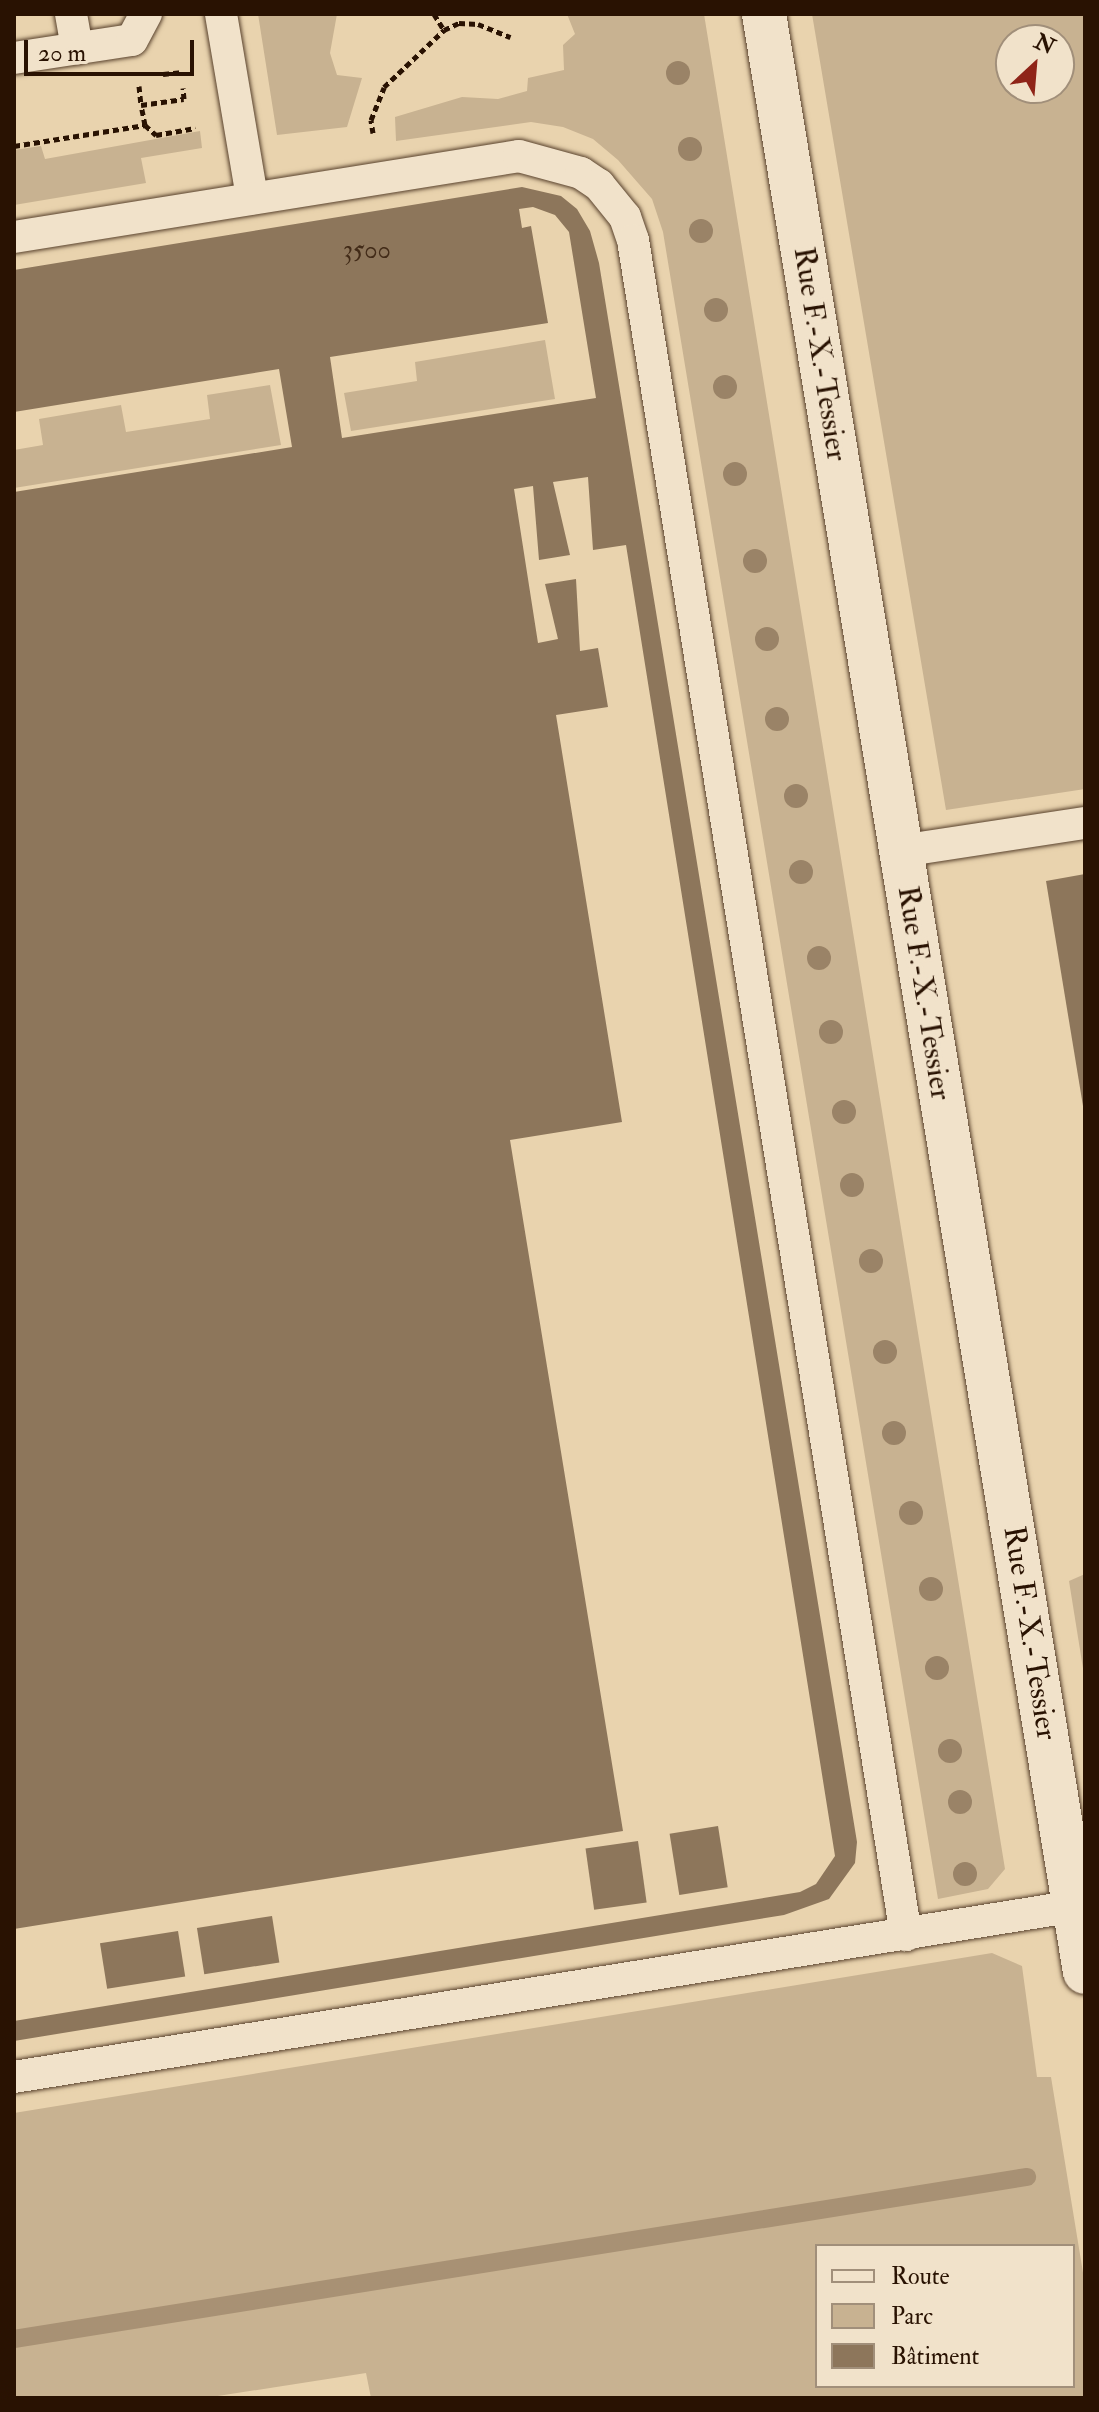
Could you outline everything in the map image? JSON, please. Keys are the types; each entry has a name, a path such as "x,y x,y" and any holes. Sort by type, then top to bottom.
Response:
{"street":[{"name":"Rue F.-X.-Tessier","path":"764,14 1085,1972"}],"lane":[{"path":"71,14 77,48"},
{"path":"14,58 77,48 111,28 140,34 146,14"},
{"path":"221,14 252,198"},
{"path":"14,237 519,156 561,164 599,185 625,217 633,240 906,1935"},
{"path":"901,851 1085,823"},
{"path":"14,2077 1076,1906"}],"path":[{"path":"434,14 444,30"},
{"path":"371,120 384,87 400,66 444,30 459,23 478,24 511,37"},
{"path":"178,57 184,99 141,105 145,125 156,135 204,126"},
{"path":"14,146 145,125"}],"green space":[{"path":"258,14 337,14 330,53 337,75 362,78 347,127 277,135"},
{"path":"567,14 704,14 1005,1869 988,1889 938,1899 663,232 652,199 618,160 593,139 563,127 531,122 396,141 395,117 462,97 498,99 527,91 528,78 564,70 563,45 575,34"},
{"path":"812,14 1085,14 1085,789 946,810"},
{"path":"200,131 202,148 141,158 146,183 14,205 14,150 41,146 45,159"},
{"path":"545,340 555,399 351,431 344,393 417,381 415,362"},
{"path":"270,385 281,445 14,488 14,450 43,445 39,419 121,405 126,432 210,419 207,395"},
{"path":"1085,1574 1085,1681 1069,1581"},
{"path":"992,1953 1022,1966 1037,2077 1051,2077 1085,2285 1084,2398 371,2398 366,2373 205,2398 14,2398 14,2113"}],"building":[{"path":"522,187 561,196 577,209 590,231 599,263 857,1842 855,1863 829,1899 784,1915 14,2041 14,2021 800,1892 816,1884 835,1856 626,545 593,550 588,477 553,482 570,555 539,560 533,486 514,489 538,643 558,639 545,584 576,579 580,651 598,648 608,707 556,715 622,1122 510,1140 623,1831 14,1929 14,492 292,447 279,369 14,412 14,270","holes":["533,207 555,215 569,232 596,398 342,438 330,357 548,323 531,226 522,228 519,209"]},
{"path":"1085,874 1085,1106 1083,1106 1046,881"},
{"path":"718,1826 728,1887 679,1895 670,1834"},
{"path":"638,1841 647,1902 594,1910 586,1848"},
{"path":"272,1916 279,1962 204,1974 197,1928"},
{"path":"178,1931 185,1976 107,1989 100,1943"}],"waterway":[{"path":"14,2339 1027,2177"}]}
